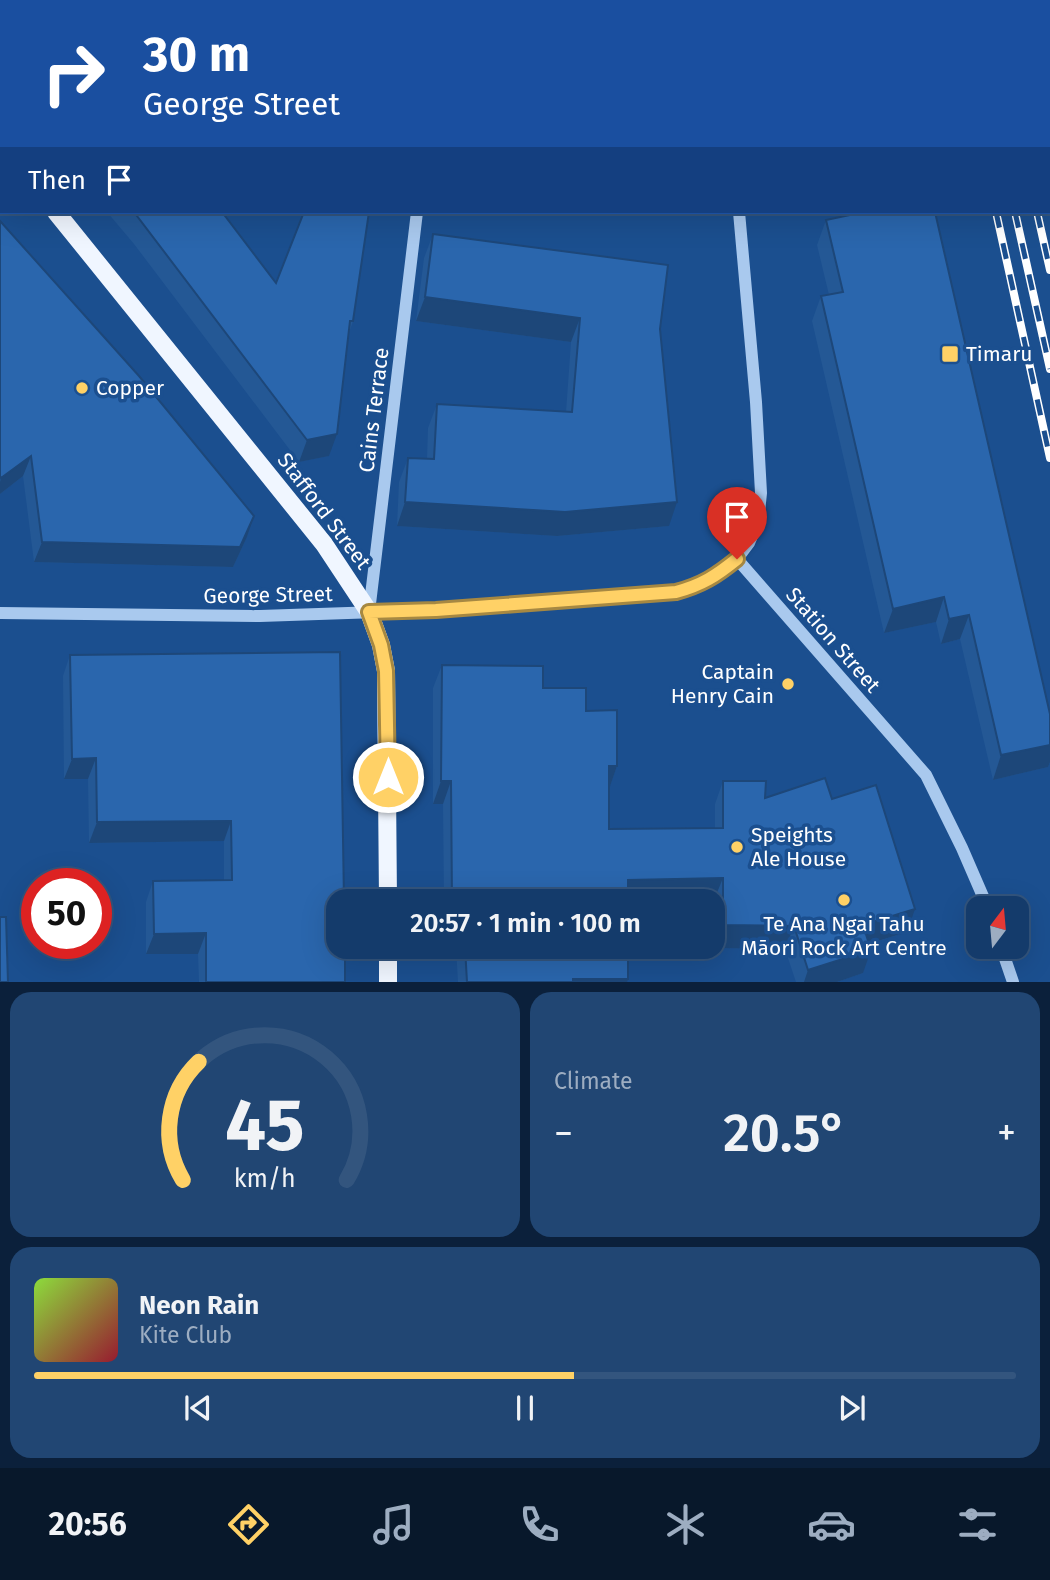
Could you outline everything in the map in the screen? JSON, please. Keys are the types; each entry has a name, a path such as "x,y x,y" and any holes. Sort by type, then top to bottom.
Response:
{"main road":[{"name":"Stafford Street","path":"59,214 324,544 369,612 381,645 386,671 388,889"},
{"path":"388,959 388,982"}],"street":[{"name":"Cains Terrace","path":"369,612 416,214"},
{"path":"737,559 749,543 758,522 761,493 756,402 738,214"},
{"name":"George Street","path":"0,613 260,616 436,610 676,592 695,587 715,577 737,559"},
{"name":"Station Street","path":"737,559 926,775 983,896"},
{"path":"1005,959 1013,982"}],"building":[{"path":"136,214 224,214 276,283 303,214 369,214 353,321 350,321 337,434 307,440"},
{"path":"854,214 935,214 1050,714 1050,745 1001,755 969,615 949,619 944,597 893,609 821,296 843,292 826,220"},
{"path":"0,221 139,376 254,516 240,547 42,542 31,456 1,478 0,476"},
{"path":"433,234 668,265 660,329 677,502 565,512 405,502 408,458 434,459 437,404 572,412 580,318 425,297"},
{"path":"340,652 344,889 326,889 326,959 345,959 345,982 206,982 206,933 154,934 153,881 232,880 231,821 97,822 96,758 72,759 70,655"},
{"path":"442,665 543,666 543,688 586,688 586,711 617,710 617,766 609,766 609,829 723,828 723,781 766,781 765,798 825,778 832,799 876,785 915,909 863,925 871,950 808,970 794,926 725,925 723,878 628,880 628,889 452,889 451,781 441,781"},
{"path":"0,917 6,917 8,982 0,982"},
{"path":"466,959 628,959 628,979 467,982"}],"railway":[{"path":"996,214 1050,458"},
{"path":"1015,214 1050,369"},
{"path":"1037,214 1050,270"}],"place":[{"name":"Timaru","path":"950,354"},
{"name":"Copper","path":"82,388"},
{"name":"Captain Henry Cain","path":"788,684"},
{"name":"Speights Ale House","path":"737,847"},
{"name":"Te Ana Ngai Tahu Māori Rock Art Centre","path":"844,900"}],"route":[{"path":"388,777 386,671 381,645 369,612 436,610 676,592 695,587 715,577 737,559"}]}
